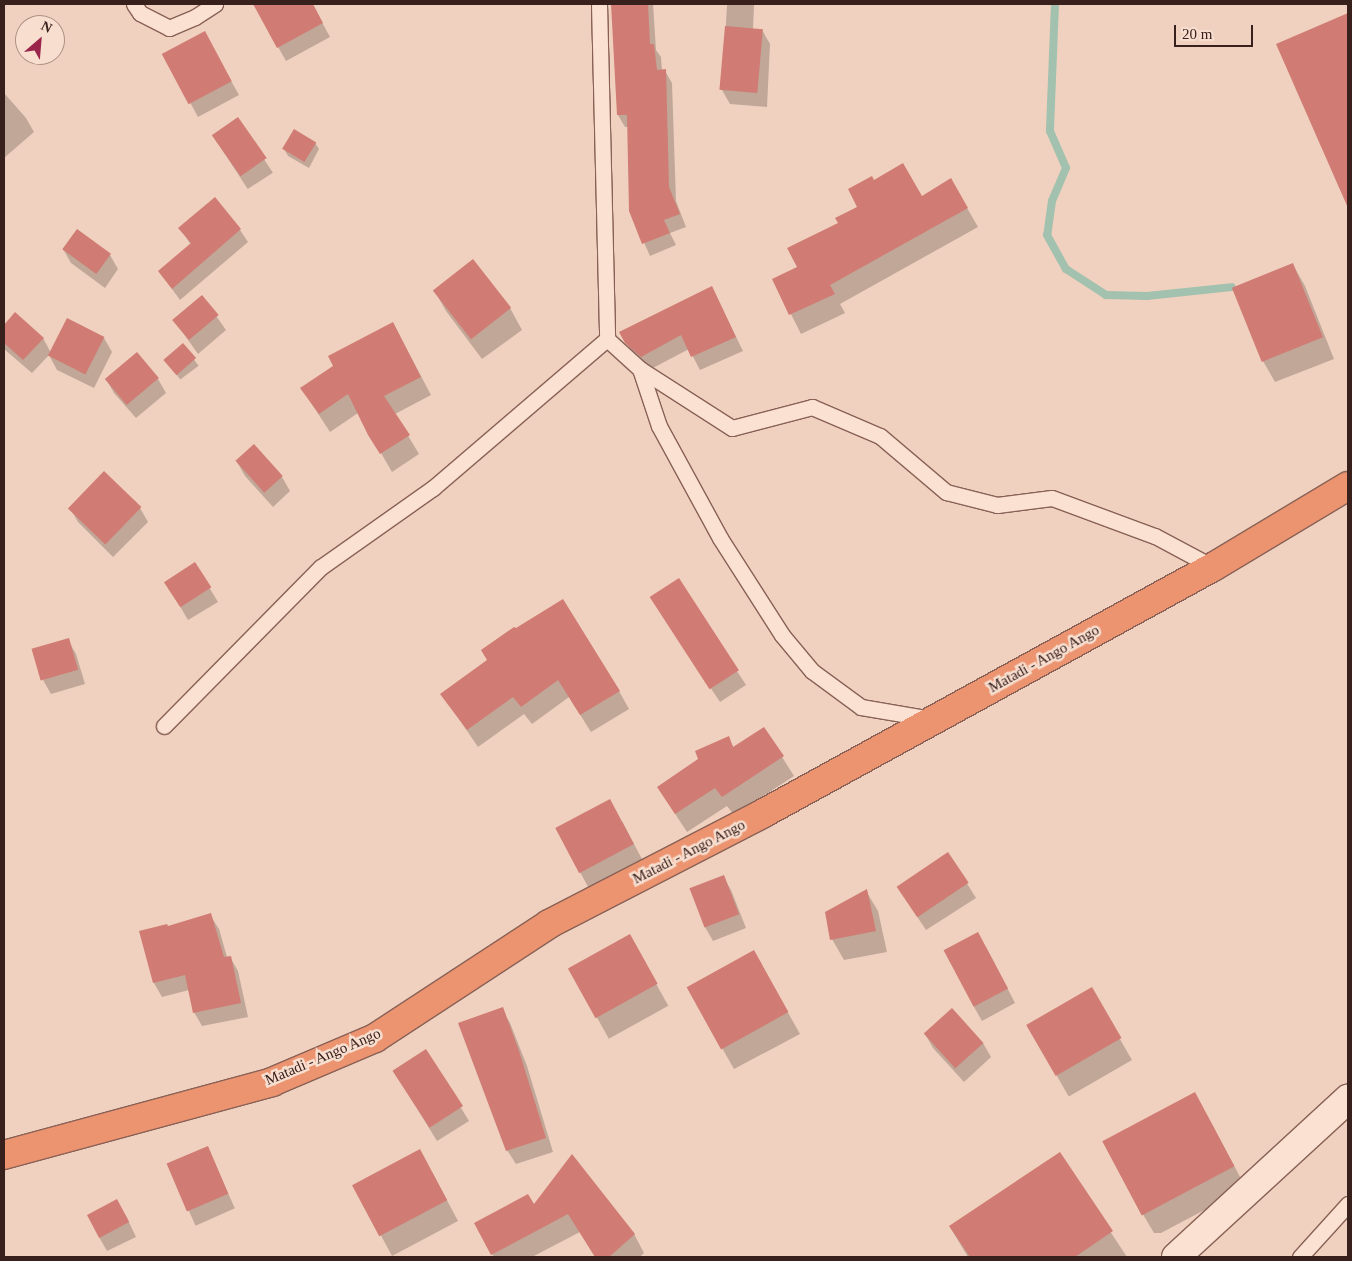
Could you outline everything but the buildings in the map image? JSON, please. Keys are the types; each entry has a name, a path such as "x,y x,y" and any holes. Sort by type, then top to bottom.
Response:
{"highway":[{"name":"Matadi - Ango Ango","path":"4,1154 272,1082 375,1038 549,924 762,814 1213,567 1348,486"}],"street":[{"path":"1176,1257 1348,1099"}],"lane":[{"path":"134,4 140,13 168,28 195,17 215,4"},
{"path":"599,4 608,340 640,369 732,428 812,406 880,436 946,492 997,505 1052,498 1155,536 1213,567"},
{"path":"164,726 321,567 433,488 608,340"},
{"path":"640,369 659,426 720,538 782,635 812,671 861,707 933,720"},
{"path":"1300,1257 1348,1204"}],"waterway":[{"path":"1055,4 1050,131 1066,168 1052,201 1047,235 1066,269 1106,295 1147,296 1232,287"}]}
